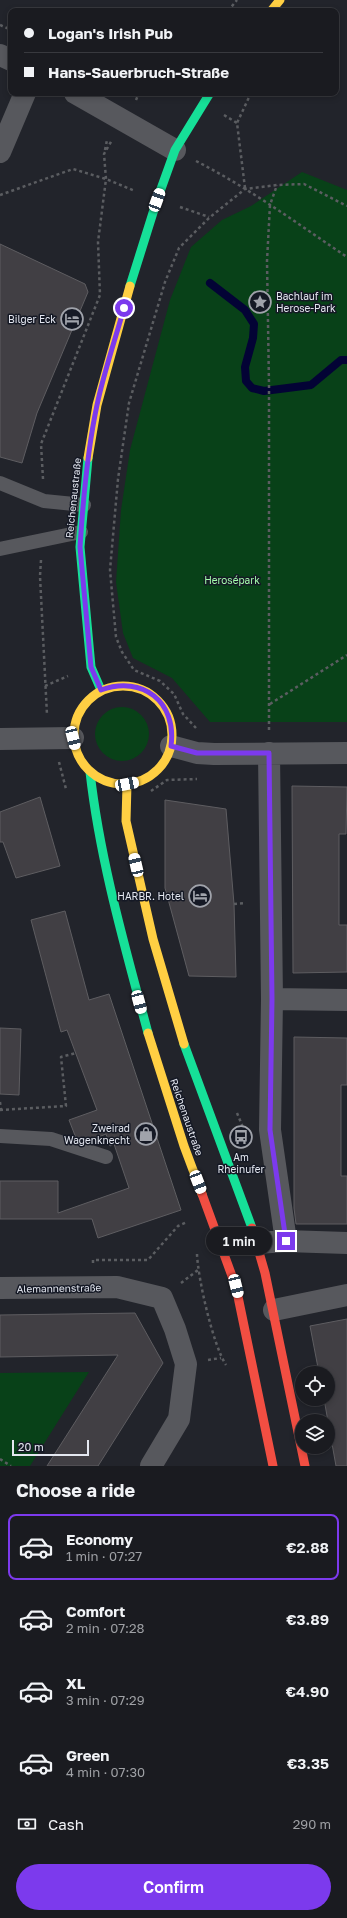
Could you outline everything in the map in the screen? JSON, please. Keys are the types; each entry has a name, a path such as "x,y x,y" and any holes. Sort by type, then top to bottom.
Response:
{"main road":[{"path":"273,8 280,0"},
{"name":"Reichenaustraße","path":"101,690 91,667 81,561 81,532 87,464 97,405 132,280 157,200 175,150 208,96"},
{"path":"125,685 138,687 159,700 171,721 173,734 167,758 160,768 139,782 127,784 114,783 101,779 90,772 76,752 73,738 76,718 82,707 91,697 101,690 113,686 125,685"},
{"name":"Reichenaustraße","path":"90,772 95,815 118,923 151,1045 184,1146 236,1286 273,1466"},
{"name":"Reichenaustraße","path":"127,784 126,821 153,939 178,1028 257,1243 274,1310 305,1466"}],"street":[{"path":"0,152 24,96"},
{"path":"80,96 175,150"},
{"path":"0,739 73,738"},
{"path":"171,746 197,753 347,753"},
{"path":"269,753 272,999 270,1130 286,1241"},
{"path":"272,999 347,1000"},
{"path":"257,1243 286,1241 347,1243"},
{"name":"Alemannenstraße","path":"0,1288 117,1287 162,1298 175,1329 186,1364 179,1419 151,1466"},
{"path":"274,1310 347,1295"}],"lane":[{"path":"0,484 44,501 84,505"},
{"path":"0,549 81,532"},
{"path":"261,887 260,795 269,787"},
{"path":"0,1136 51,1140 106,1157"}],"path":[{"path":"230,8 237,0"},
{"path":"245,189 237,124 250,96"},
{"path":"0,195 73,169 106,179 104,154 124,120"},
{"path":"175,150 221,174 347,257"},
{"path":"149,796 150,791 167,780 199,779 196,727 183,714 174,694 160,681 134,670 122,652 116,637 110,570 118,479 129,403 165,282 179,248 209,218 245,189 304,184 347,206"},
{"path":"269,753 269,385 267,261 270,205 278,185"},
{"path":"269,704 347,655"},
{"path":"0,1102 0,1110 66,1106 61,1057 76,1053"},
{"path":"235,1109 247,1137"},
{"path":"93,1287 93,1260 148,1260 178,1226 189,1221"},
{"path":"0,1459 11,1466"}],"green space":[{"name":"Herosépark","path":"302,172 347,190 347,722 210,722 172,678 133,658 123,633 116,582 121,510 130,450 170,300 191,247 222,220 251,206"},
{"path":"122,707 132,709 141,715 147,724 149,734 147,744 141,753 132,759 122,761 112,759 103,753 97,744 95,734 97,724 103,715 112,709"},
{"path":"89,1372 30,1466 0,1466 0,1373"}],"building":[{"path":"0,244 85,284 88,292 37,413 22,463 0,457"},
{"path":"292,786 347,787 346,834 339,834 339,925 347,925 347,972 293,973"},
{"path":"40,797 60,866 16,878 3,842 0,842 0,812"},
{"name":"HARBR. Hotel","path":"165,800 226,809 234,904 236,977 189,976 165,888"},
{"path":"65,911 89,1000 109,994 181,1210 98,1238 92,1219 0,1219 0,1181 58,1181 58,1213 129,1188 114,1144 110,1146 106,1134 96,1138 76,1138 69,1120 97,1110 67,1030 61,1032 31,920"},
{"path":"0,1028 21,1029 19,1095 0,1094"},
{"path":"294,1037 347,1038 347,1085 341,1085 341,1176 347,1176 347,1224 296,1224 294,1208"},
{"path":"135,1313 163,1363 98,1466 47,1466 118,1355 0,1357 0,1315"},
{"path":"347,1319 347,1466 336,1466 334,1454 335,1414 327,1414 325,1406 335,1406 335,1366 318,1366 310,1326"}],"waterway":[{"path":"210,283 245,310 254,324 253,338 245,367 246,381 252,388 264,391 311,385 341,360 347,360"}],"traffic: fast":[{"path":"130,286 157,200 175,150 208,96"},
{"path":"88,458 80,547 91,667 101,690"},
{"path":"90,772 94,805 114,904 148,1033"},
{"path":"184,1044 252,1228"}],"traffic: slow":[{"path":"273,8 280,0"},
{"path":"88,458 97,405 130,286"},
{"path":"113,686 133,686 142,689 158,700 169,716 172,725 172,735 172,745 169,754 158,770 142,781 133,784 113,784 96,776 88,770 82,762 74,745 74,725 82,708 88,700 96,694 113,686"},
{"path":"127,784 126,821 153,939 184,1044"},
{"path":"148,1033 184,1146 202,1194"}],"traffic: jam":[{"path":"202,1194 236,1287 273,1466"},
{"path":"252,1228 265,1273 305,1466"}],"place":[{"name":"Bachlauf im Herose-Park","path":"260,302"},
{"name":"Bilger Eck","path":"72,319"},
{"name":"HARBR. Hotel","path":"200,896"},
{"name":"Zweirad Wagenknecht","path":"146,1134"},
{"name":"Am Rheinufer","path":"241,1137"}],"route":[{"path":"124,308 97,405 87,464 80,547 83,596 91,667 101,690 113,686 125,685 138,687 149,692 159,700 171,721 173,734 171,746 197,753 269,753 272,999 270,1130 286,1241"}]}
